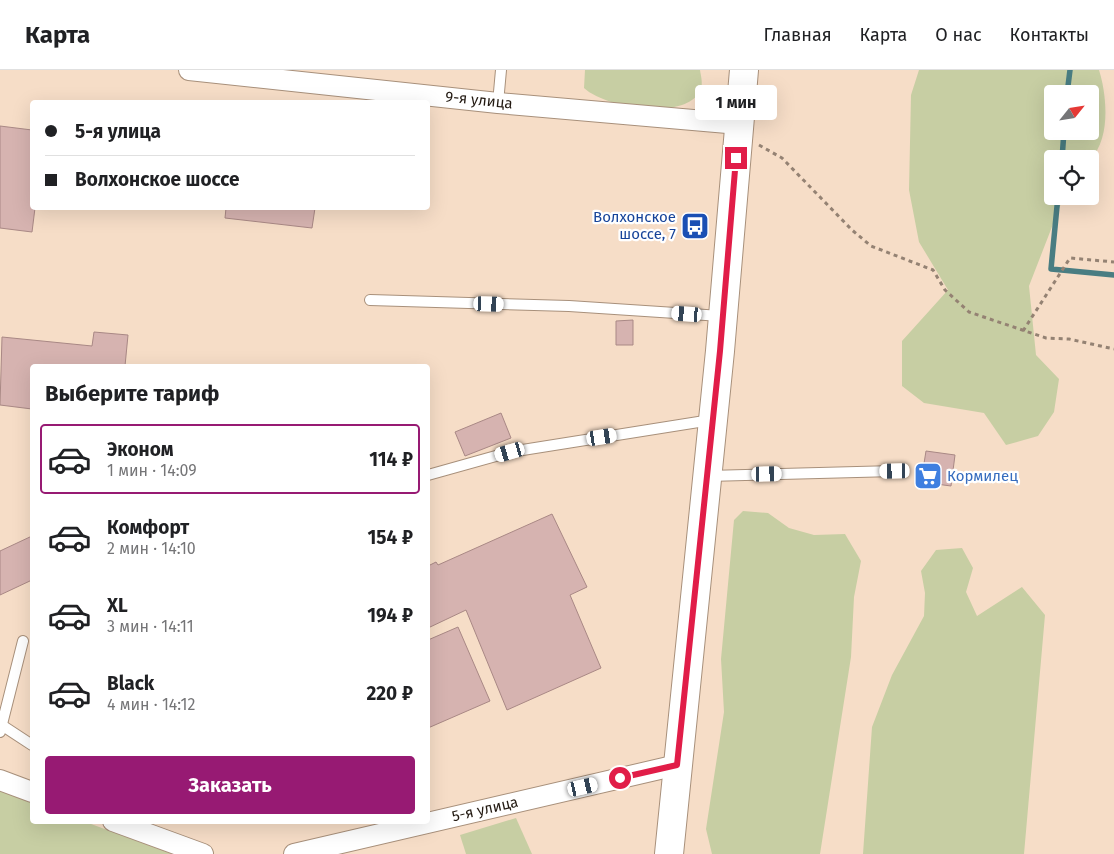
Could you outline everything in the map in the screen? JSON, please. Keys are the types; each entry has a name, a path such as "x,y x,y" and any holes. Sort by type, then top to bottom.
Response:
{"main road":[{"path":"669,854 723,316 744,70"}],"street":[{"name":"9-я улица","path":"189,70 498,103 739,124"},
{"name":"5-я улица","path":"430,822 677,765"},
{"path":"0,780 30,791"},
{"path":"121,824 204,854"},
{"name":"5-я улица","path":"294,854 423,824"}],"lane":[{"path":"498,103 501,70"},
{"path":"370,300 569,306 723,316"},
{"path":"430,474 510,452 712,420"},
{"path":"707,476 895,471"},
{"path":"23,641 1,727 30,744"}],"path":[{"path":"758,144 782,158 852,230 871,246 933,270 945,290 968,312 1046,338 1069,339 1114,349"},
{"path":"1023,331 1070,258 1114,262"}],"green space":[{"path":"585,70 700,70 702,82 699,93 689,102 676,107 660,109 642,108 608,101 594,95 584,88"},
{"path":"919,70 1099,70 1104,92 1105,117 1104,129 1097,150 1044,150 1044,205 1060,205 1029,286 1036,355 1059,379 1054,412 1038,436 1006,445 984,413 924,403 902,386 902,341 948,290 919,242 909,190 911,95"},
{"path":"743,511 768,513 789,528 814,535 845,534 861,561 854,597 851,657 820,854 712,854 706,829 724,712 721,659 734,520"},
{"path":"962,548 973,568 966,592 977,616 1022,587 1045,615 1024,854 863,854 872,727 892,675 924,616 925,593 921,571 936,550"},
{"path":"0,790 30,801 30,824 91,824 172,854 0,854"},
{"path":"516,818 532,854 466,854 460,835"}],"building":[{"path":"0,126 30,130 30,210 35,210 32,232 0,228"},
{"path":"226,210 315,210 312,228 225,218"},
{"path":"633,320 633,345 616,345 616,321"},
{"path":"94,332 128,335 125,364 30,364 30,409 0,405 2,337 92,346"},
{"path":"501,413 511,438 465,456 455,432"},
{"path":"926,451 955,455 951,486 921,482"},
{"path":"552,514 587,587 570,595 601,668 507,710 466,610 430,627 430,565 436,562 438,565"},
{"path":"30,537 30,581 0,595 0,551"},
{"path":"458,627 490,701 430,727 430,639"}],"waterway":[{"path":"1068,85 1070,70"},
{"path":"1063,140 1063,150"},
{"path":"1057,205 1051,269 1114,275"}],"place":[{"name":"Волхонское шоссе, 7","path":"695,226"},
{"name":"Кормилец","path":"928,476"}],"route":[{"path":"620,778 677,765 720,351 736,158"}]}
